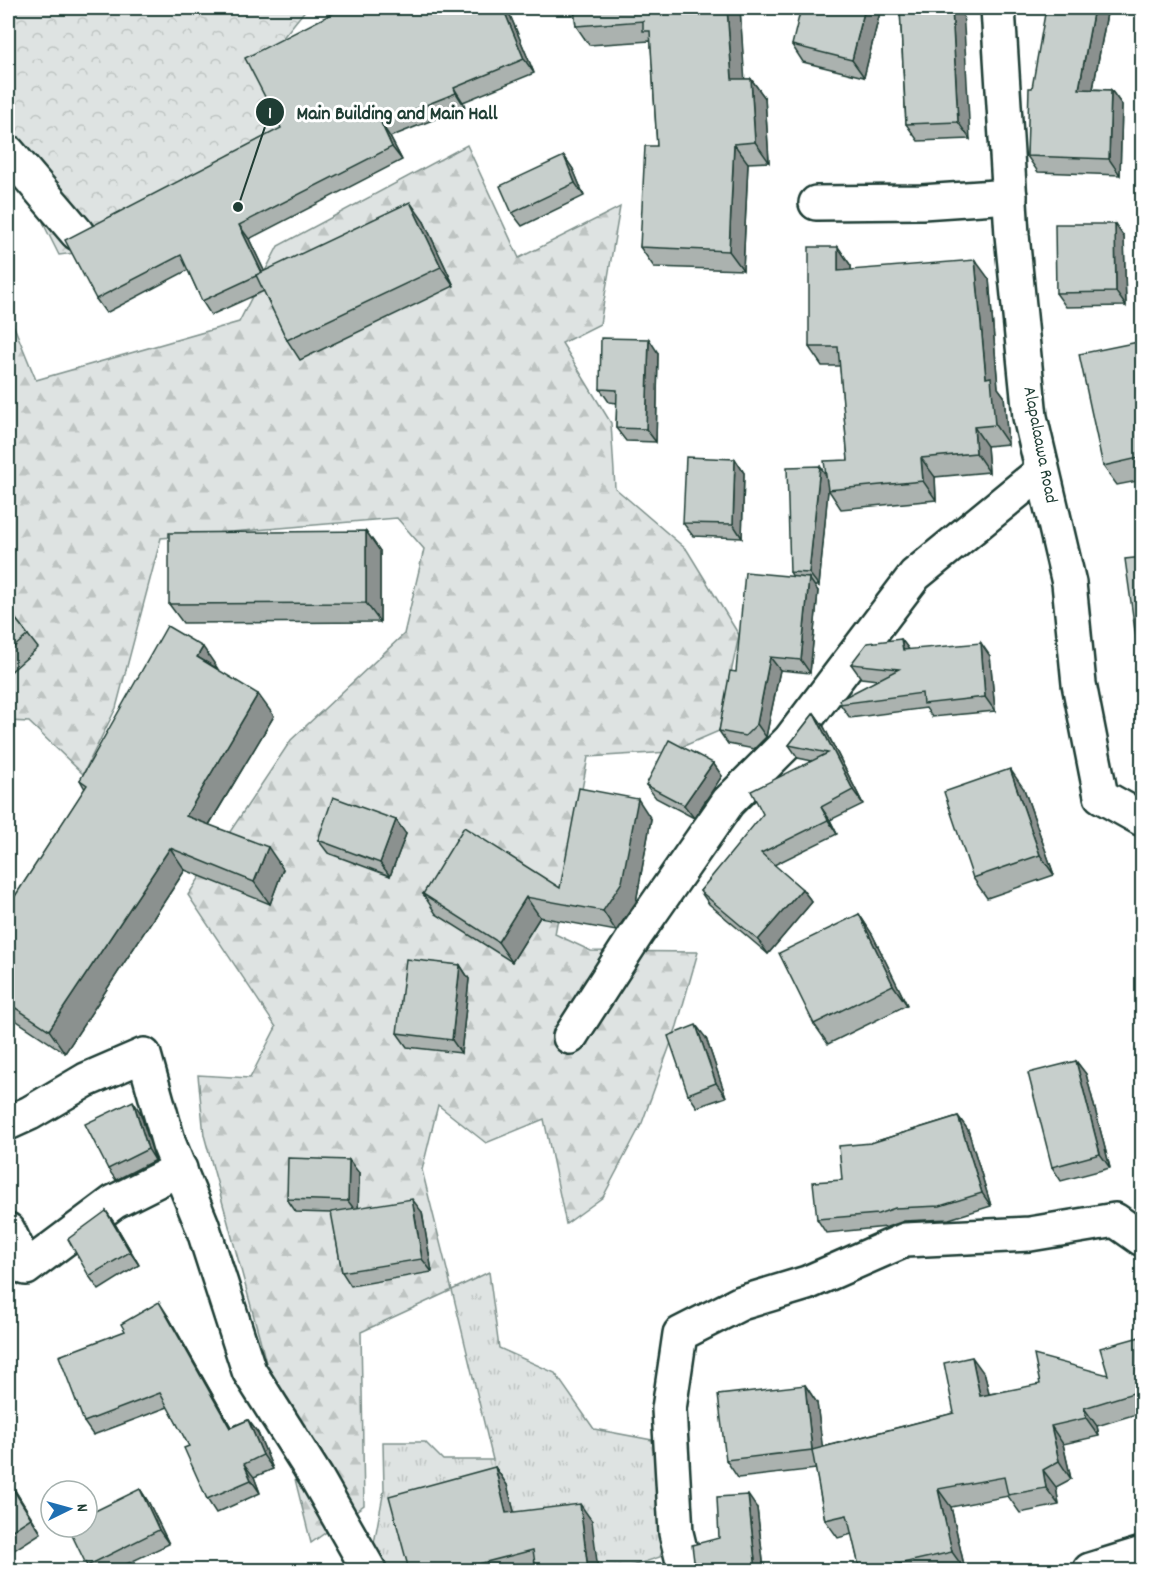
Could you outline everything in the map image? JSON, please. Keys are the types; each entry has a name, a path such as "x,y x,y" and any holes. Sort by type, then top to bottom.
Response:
{"street":[{"name":"Alapalaawa Road","path":"999,8 1010,196 1030,417 1069,583 1079,684 1101,796 1143,819"},
{"path":"8,152 77,233"},
{"path":"816,203 922,202 1010,196"},
{"path":"570,1037 636,933 728,802 790,740 915,575 1042,471"},
{"path":"8,1123 30,1113 86,1080 144,1055 169,1144 202,1225 249,1371 316,1477 369,1570"},
{"path":"8,1230 26,1268 114,1202 180,1170"},
{"path":"685,1570 676,1533 669,1409 680,1334 741,1303 807,1283 905,1240 1030,1234 1115,1220 1143,1239"},
{"path":"1090,1570 1143,1554"}],"green space":[{"path":"8,8 307,8 255,72 290,142 75,253 59,255 8,138"},
{"path":"467,145 519,258 620,207 600,324 562,343 611,423 615,488 687,550 739,635 719,731 670,752 588,757 555,934 591,951 698,952 677,1026 642,1123 603,1197 566,1224 544,1119 486,1143 438,1105 422,1170 452,1290 361,1332 364,1505 311,1543 260,1339 204,1135 198,1075 250,1078 276,1027 188,895 291,740 404,634 424,549 397,518 161,538 116,708 83,774 29,722 8,721 8,312 36,380 239,322 278,246"},
{"path":"489,1272 499,1348 555,1373 594,1429 652,1440 673,1518 660,1557 632,1566 636,1570 369,1570 384,1490 383,1442 425,1442 443,1460 493,1460 452,1290"}],"building":[{"path":"343,8 503,8 524,59 454,88 456,93 381,123 392,147 239,225 262,273 202,301 181,255 96,299 65,240 281,128 245,58"},
{"path":"574,8 727,8 732,79 751,79 755,142 734,144 729,251 640,247 645,146 657,146 650,31 643,31 643,21 576,26"},
{"path":"801,8 865,8 852,60 792,45"},
{"path":"900,8 952,8 958,122 906,124"},
{"path":"1046,8 1094,8 1079,89 1111,90 1109,159 1027,156 1029,88 1032,88"},
{"path":"564,156 575,183 512,213 500,186"},
{"path":"410,202 441,267 287,340 256,275"},
{"path":"1055,224 1115,224 1116,292 1056,293"},
{"path":"809,247 838,247 838,271 975,260 986,378 991,377 995,425 974,427 976,453 921,458 923,481 828,490 824,461 848,460 838,347 809,347"},
{"path":"601,338 649,339 646,429 616,428 617,390 600,389"},
{"path":"1143,341 1143,457 1103,466 1079,354"},
{"path":"686,457 735,459 733,524 683,523"},
{"path":"820,466 809,573 790,572 787,467"},
{"path":"366,531 366,603 169,604 169,533"},
{"path":"1143,557 1143,637 1136,638 1125,559"},
{"path":"745,572 809,578 801,660 770,657 757,724 745,736 719,731 730,671 736,672"},
{"path":"8,609 28,635 8,652"},
{"path":"167,626 203,647 197,657 258,694 186,816 268,847 254,882 170,848 49,1030 8,1003 8,907 87,785 80,780"},
{"path":"901,639 903,650 981,643 985,697 923,704 922,693 840,704 839,700 899,669 851,664 867,643"},
{"path":"814,713 853,790 821,807 828,820 761,853 802,889 758,940 700,891 763,814 751,791 828,753 789,745"},
{"path":"669,740 713,763 684,805 646,785"},
{"path":"1010,769 1040,855 973,878 944,792"},
{"path":"579,788 638,799 622,882 603,911 526,897 498,942 423,894 464,827 560,888"},
{"path":"333,797 396,820 380,863 318,840"},
{"path":"859,914 893,985 814,1024 779,953"},
{"path":"406,959 460,965 452,1040 397,1033"},
{"path":"696,1025 716,1083 688,1094 668,1036"},
{"path":"1076,1061 1100,1154 1052,1167 1028,1073"},
{"path":"133,1101 148,1149 108,1169 85,1124"},
{"path":"958,1116 982,1193 940,1206 895,1208 878,1214 817,1219 813,1182 842,1180 839,1146 871,1143"},
{"path":"288,1158 349,1160 348,1201 287,1199"},
{"path":"412,1199 422,1259 342,1272 331,1212"},
{"path":"106,1211 130,1252 89,1276 68,1239"},
{"path":"159,1302 230,1428 248,1420 263,1455 244,1464 251,1480 207,1499 184,1448 189,1446 160,1393 84,1422 59,1356 125,1331 121,1324"},
{"path":"1143,1336 1143,1390 1084,1408 1086,1418 1051,1426 1059,1461 1043,1470 1046,1488 1008,1495 1004,1477 938,1489 952,1552 872,1570 860,1570 847,1515 825,1520 812,1450 954,1413 944,1363 972,1357 980,1396 1040,1384 1034,1355 1108,1375 1100,1348"},
{"path":"805,1385 812,1450 726,1460 718,1395"},
{"path":"495,1467 506,1513 580,1504 588,1570 536,1570 533,1550 455,1570 409,1570 389,1496"},
{"path":"8,1481 31,1518 8,1533"},
{"path":"140,1489 159,1530 87,1566 74,1539 99,1539 99,1509"},
{"path":"748,1495 756,1570 724,1570 724,1565 690,1567 694,1561 692,1545 719,1538 717,1497"}],"place":[{"name":"Main Building and Main Hall","path":"238,207"}]}
